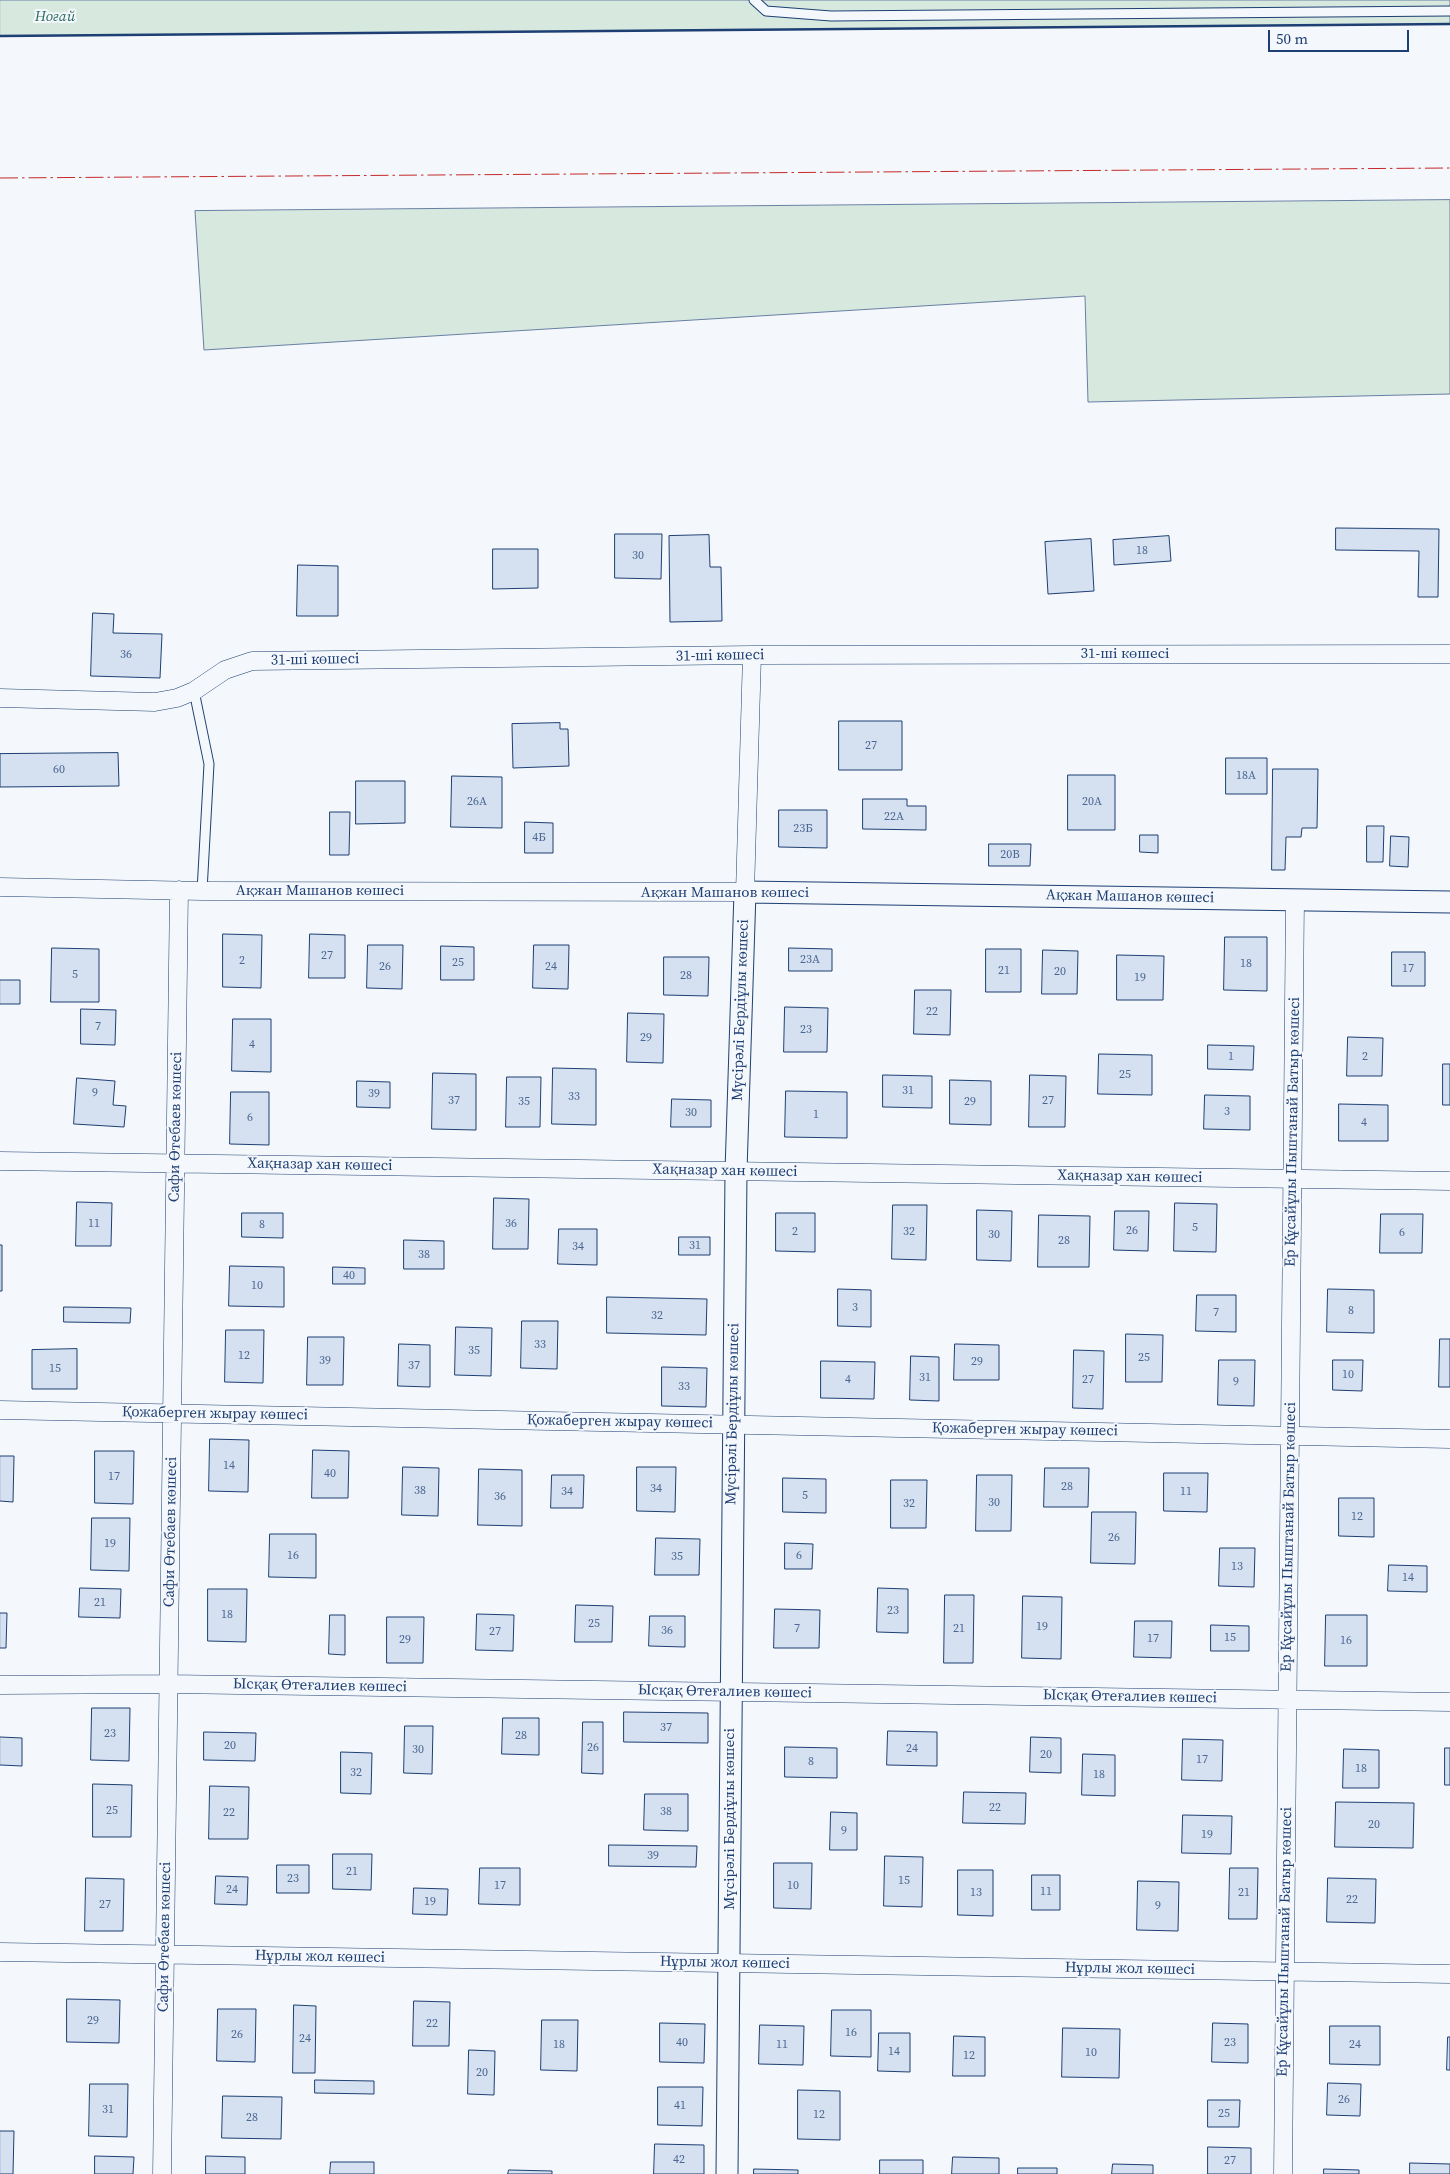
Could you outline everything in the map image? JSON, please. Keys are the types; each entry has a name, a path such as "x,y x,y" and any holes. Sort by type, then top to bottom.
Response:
{"street":[{"name":"31-ші көшесі","path":"0,698 155,702 177,698 194,691 225,670 252,661 752,655 1450,654"},
{"name":"Мүсірәлі Бердіұлы көшесі","path":"727,2174 736,1171 752,655"},
{"name":"Ақжан Машанов көшесі","path":"0,887 202,891 745,892 1450,902"},
{"name":"Сафи Өтебаев көшесі","path":"162,2174 179,890"},
{"name":"Ер Құсайұлы Пыштанай Батыр көшесі","path":"1283,2174 1295,899"},
{"name":"Хақназар хан көшесі","path":"0,1161 1450,1181"},
{"name":"Қожаберген жырау көшесі","path":"0,1410 1450,1439"},
{"name":"Ысқақ Өтеғалиев көшесі","path":"0,1684 168,1684 1450,1702"},
{"name":"Нұрлы жол көшесі","path":"0,1952 1450,1974"}],"lane":[{"path":"754,0 766,11 831,16 1450,10"},
{"path":"194,691 209,764 202,891"}],"green space":[{"name":"Ноғай","path":"0,0 1450,0 1450,24 0,36"},
{"path":"1450,200 1450,394 1088,402 1085,296 204,350 195,211"}],"building":[{"path":"1336,528 1439,529 1438,597 1418,597 1419,551 1336,550"},
{"path":"615,534 662,534 661,579 615,578"},
{"path":"709,535 710,567 721,567 722,621 670,622 669,536"},
{"path":"1169,536 1171,561 1114,565 1113,540"},
{"path":"1091,539 1094,591 1048,594 1045,542"},
{"path":"493,549 538,549 538,588 493,589"},
{"path":"298,565 338,566 338,616 297,616"},
{"path":"93,613 114,614 113,633 162,634 160,678 91,676"},
{"path":"839,721 902,721 902,770 839,770"},
{"path":"560,723 560,729 568,729 569,766 513,768 512,724"},
{"path":"118,753 119,786 0,787 0,754"},
{"path":"1226,758 1267,758 1267,794 1226,794"},
{"path":"1273,769 1318,769 1317,828 1302,828 1301,837 1286,837 1285,870 1272,870"},
{"path":"1068,775 1115,775 1115,830 1068,830"},
{"path":"452,776 502,777 502,828 451,827"},
{"path":"356,781 405,781 405,823 356,824"},
{"path":"863,799 907,799 907,806 926,806 926,830 863,829"},
{"path":"779,810 827,810 827,848 779,847"},
{"path":"330,812 350,812 349,855 330,855"},
{"path":"525,822 553,823 553,853 525,853"},
{"path":"1367,826 1384,826 1383,862 1367,862"},
{"path":"1140,835 1158,835 1158,853 1140,852"},
{"path":"1391,836 1409,837 1408,867 1390,866"},
{"path":"989,844 1031,844 1030,866 989,866"},
{"path":"223,934 262,935 261,988 223,987"},
{"path":"310,934 345,935 345,978 309,978"},
{"path":"1225,937 1267,937 1267,991 1224,990"},
{"path":"368,945 403,945 402,989 367,988"},
{"path":"534,945 569,945 568,989 533,988"},
{"path":"441,946 474,947 474,980 441,980"},
{"path":"52,948 99,949 99,1002 51,1002"},
{"path":"789,948 832,949 832,971 789,971"},
{"path":"986,949 1021,949 1021,992 986,992"},
{"path":"1043,950 1078,951 1077,994 1042,994"},
{"path":"1392,952 1425,952 1425,986 1392,986"},
{"path":"1117,955 1164,956 1163,1000 1117,1000"},
{"path":"664,957 709,957 708,996 664,995"},
{"path":"0,980 20,980 20,1004 0,1004"},
{"path":"915,990 951,990 950,1035 914,1034"},
{"path":"785,1007 828,1008 827,1052 784,1052"},
{"path":"81,1009 116,1010 115,1045 81,1044"},
{"path":"628,1013 664,1014 663,1063 627,1062"},
{"path":"233,1019 271,1019 271,1072 232,1071"},
{"path":"1348,1037 1383,1038 1382,1076 1347,1076"},
{"path":"1208,1045 1254,1046 1253,1070 1208,1069"},
{"path":"1099,1054 1152,1055 1152,1095 1098,1094"},
{"path":"1443,1064 1450,1064 1450,1105 1443,1105"},
{"path":"553,1068 596,1069 596,1125 552,1124"},
{"path":"433,1073 476,1074 476,1130 432,1129"},
{"path":"883,1075 932,1076 932,1108 883,1107"},
{"path":"1030,1075 1066,1076 1065,1127 1029,1127"},
{"path":"507,1077 541,1077 540,1127 506,1127"},
{"path":"77,1078 115,1081 113,1105 126,1106 124,1127 74,1124"},
{"path":"950,1080 991,1081 991,1125 950,1124"},
{"path":"357,1081 390,1082 390,1108 357,1107"},
{"path":"786,1091 847,1092 847,1138 785,1137"},
{"path":"231,1092 269,1092 269,1145 230,1144"},
{"path":"1205,1095 1250,1096 1250,1130 1204,1129"},
{"path":"672,1099 711,1100 711,1127 671,1127"},
{"path":"1339,1104 1388,1105 1388,1141 1339,1141"},
{"path":"494,1198 529,1199 528,1249 493,1249"},
{"path":"77,1202 112,1203 111,1246 76,1246"},
{"path":"1175,1203 1217,1204 1216,1252 1174,1251"},
{"path":"893,1205 927,1205 926,1260 892,1259"},
{"path":"977,1210 1012,1211 1011,1261 977,1260"},
{"path":"1115,1211 1149,1211 1148,1251 1114,1250"},
{"path":"242,1213 283,1213 283,1238 242,1237"},
{"path":"776,1213 815,1213 815,1252 776,1251"},
{"path":"1381,1214 1423,1214 1422,1253 1380,1253"},
{"path":"1039,1215 1090,1216 1089,1267 1038,1267"},
{"path":"559,1229 597,1229 597,1265 558,1264"},
{"path":"679,1237 710,1237 710,1255 679,1255"},
{"path":"404,1240 444,1241 444,1269 404,1269"},
{"path":"0,1245 2,1245 2,1291 0,1291"},
{"path":"230,1266 284,1267 284,1307 229,1306"},
{"path":"333,1267 365,1268 365,1284 333,1284"},
{"path":"838,1289 871,1290 871,1327 838,1326"},
{"path":"1328,1289 1374,1290 1374,1333 1327,1332"},
{"path":"1197,1295 1236,1295 1236,1332 1196,1331"},
{"path":"607,1297 707,1299 706,1335 607,1333"},
{"path":"64,1307 131,1308 130,1323 64,1322"},
{"path":"522,1321 558,1321 557,1369 521,1368"},
{"path":"456,1327 492,1328 491,1376 455,1375"},
{"path":"226,1330 264,1330 263,1383 225,1382"},
{"path":"1126,1334 1163,1335 1162,1382 1126,1382"},
{"path":"308,1337 344,1337 343,1385 307,1385"},
{"path":"1440,1339 1450,1339 1450,1387 1439,1387"},
{"path":"399,1344 430,1345 430,1387 398,1386"},
{"path":"955,1344 999,1345 999,1380 954,1380"},
{"path":"77,1349 77,1389 32,1389 32,1350"},
{"path":"1074,1350 1104,1351 1103,1409 1073,1408"},
{"path":"911,1356 939,1357 939,1401 910,1400"},
{"path":"1219,1360 1255,1360 1254,1406 1218,1405"},
{"path":"1333,1360 1363,1360 1362,1391 1333,1390"},
{"path":"821,1361 875,1362 874,1399 821,1398"},
{"path":"662,1367 707,1368 706,1407 662,1406"},
{"path":"210,1439 249,1440 248,1492 209,1491"},
{"path":"313,1450 349,1451 348,1498 312,1498"},
{"path":"95,1451 134,1451 133,1504 95,1503"},
{"path":"0,1456 14,1456 13,1502 0,1501"},
{"path":"403,1467 439,1468 438,1516 402,1515"},
{"path":"637,1467 676,1467 675,1512 637,1511"},
{"path":"1045,1468 1089,1468 1088,1507 1044,1507"},
{"path":"479,1469 522,1470 522,1526 478,1525"},
{"path":"1164,1473 1208,1473 1207,1512 1164,1511"},
{"path":"552,1475 584,1475 583,1508 551,1508"},
{"path":"977,1475 1012,1475 1011,1531 976,1531"},
{"path":"783,1478 826,1479 826,1513 783,1512"},
{"path":"891,1480 927,1480 926,1528 891,1528"},
{"path":"1339,1498 1374,1498 1374,1537 1339,1536"},
{"path":"1092,1512 1136,1512 1135,1564 1091,1563"},
{"path":"92,1518 130,1518 129,1571 91,1570"},
{"path":"270,1534 316,1534 316,1578 269,1577"},
{"path":"656,1538 700,1539 699,1575 655,1575"},
{"path":"785,1543 813,1544 812,1569 785,1569"},
{"path":"1220,1548 1255,1548 1254,1587 1219,1586"},
{"path":"1389,1565 1427,1566 1427,1592 1388,1591"},
{"path":"80,1588 121,1589 120,1618 79,1617"},
{"path":"878,1588 908,1589 908,1633 877,1632"},
{"path":"208,1589 247,1589 246,1642 208,1641"},
{"path":"945,1595 974,1595 973,1663 944,1663"},
{"path":"1023,1596 1062,1597 1061,1659 1022,1658"},
{"path":"576,1605 613,1606 612,1642 575,1642"},
{"path":"775,1609 820,1610 819,1648 774,1648"},
{"path":"0,1613 7,1613 6,1648 0,1648"},
{"path":"477,1614 514,1615 513,1651 476,1650"},
{"path":"330,1615 345,1615 345,1655 329,1654"},
{"path":"1326,1615 1367,1615 1367,1666 1325,1666"},
{"path":"650,1616 685,1616 685,1647 649,1646"},
{"path":"387,1617 424,1617 423,1663 387,1663"},
{"path":"1135,1621 1172,1621 1171,1658 1134,1657"},
{"path":"1211,1625 1249,1626 1249,1651 1211,1651"},
{"path":"92,1708 130,1708 129,1761 91,1760"},
{"path":"624,1712 708,1713 708,1743 624,1742"},
{"path":"503,1718 539,1718 539,1755 502,1754"},
{"path":"583,1722 603,1722 603,1774 582,1773"},
{"path":"405,1726 433,1726 432,1774 404,1773"},
{"path":"888,1731 937,1732 937,1766 887,1765"},
{"path":"204,1732 256,1733 255,1761 204,1760"},
{"path":"0,1737 22,1738 22,1766 0,1765"},
{"path":"1031,1737 1061,1738 1061,1773 1030,1772"},
{"path":"1183,1739 1223,1740 1222,1781 1182,1780"},
{"path":"785,1747 837,1748 837,1778 785,1777"},
{"path":"1445,1748 1450,1748 1450,1785 1445,1785"},
{"path":"1344,1749 1379,1750 1379,1788 1343,1788"},
{"path":"341,1752 372,1753 371,1794 341,1793"},
{"path":"1083,1754 1115,1755 1115,1796 1082,1795"},
{"path":"93,1784 132,1785 131,1837 93,1837"},
{"path":"210,1786 249,1787 248,1839 209,1839"},
{"path":"964,1792 1026,1793 1025,1824 963,1823"},
{"path":"645,1794 688,1794 688,1831 644,1830"},
{"path":"1336,1802 1414,1803 1413,1848 1335,1847"},
{"path":"831,1812 857,1813 857,1850 830,1850"},
{"path":"1183,1815 1232,1816 1231,1854 1182,1853"},
{"path":"609,1845 697,1846 696,1867 609,1866"},
{"path":"333,1854 372,1854 371,1890 333,1889"},
{"path":"885,1856 923,1857 922,1907 884,1906"},
{"path":"774,1863 812,1863 811,1909 774,1908"},
{"path":"277,1865 309,1865 309,1893 277,1893"},
{"path":"480,1868 520,1868 520,1905 479,1904"},
{"path":"1230,1868 1258,1868 1257,1919 1229,1919"},
{"path":"958,1870 993,1870 993,1916 958,1915"},
{"path":"1032,1875 1060,1875 1060,1910 1032,1910"},
{"path":"216,1876 248,1877 247,1905 215,1904"},
{"path":"86,1878 124,1879 123,1931 85,1931"},
{"path":"1328,1878 1376,1879 1375,1923 1327,1922"},
{"path":"1138,1881 1179,1882 1178,1931 1137,1930"},
{"path":"414,1888 448,1889 447,1915 413,1914"},
{"path":"67,1999 120,2000 119,2043 67,2042"},
{"path":"414,2001 450,2002 449,2046 413,2046"},
{"path":"294,2005 316,2006 315,2073 293,2073"},
{"path":"218,2009 256,2009 255,2062 217,2061"},
{"path":"832,2010 871,2010 871,2057 831,2056"},
{"path":"542,2020 578,2020 577,2071 541,2070"},
{"path":"660,2023 705,2024 704,2063 660,2062"},
{"path":"1213,2023 1248,2024 1248,2063 1212,2062"},
{"path":"760,2025 804,2026 803,2065 759,2064"},
{"path":"1330,2026 1380,2026 1380,2065 1330,2064"},
{"path":"1063,2028 1120,2029 1119,2078 1062,2077"},
{"path":"879,2033 910,2033 910,2072 878,2071"},
{"path":"954,2036 985,2037 985,2076 953,2076"},
{"path":"1448,2037 1450,2037 1450,2070 1447,2070"},
{"path":"469,2050 495,2051 494,2095 468,2094"},
{"path":"315,2080 374,2081 374,2094 315,2093"},
{"path":"1328,2083 1361,2084 1360,2116 1327,2115"},
{"path":"90,2084 128,2084 127,2137 89,2136"},
{"path":"658,2087 703,2087 702,2126 658,2125"},
{"path":"798,2090 840,2091 840,2140 798,2139"},
{"path":"223,2096 282,2097 281,2139 222,2138"},
{"path":"1208,2100 1240,2100 1239,2127 1208,2127"},
{"path":"0,2131 14,2131 13,2174 0,2174"},
{"path":"655,2144 704,2145 704,2174 654,2174"},
{"path":"1208,2147 1251,2148 1251,2174 1208,2174"},
{"path":"95,2156 134,2157 133,2174 95,2174"},
{"path":"206,2156 245,2157 245,2174 206,2174"},
{"path":"953,2157 999,2158 999,2174 952,2174"},
{"path":"880,2160 923,2160 923,2174 880,2174"},
{"path":"331,2162 374,2162 374,2174 330,2174"},
{"path":"1410,2163 1450,2164 1450,2174 1410,2174"},
{"path":"1113,2164 1153,2165 1153,2174 1112,2174"},
{"path":"1018,2168 1057,2168 1057,2174 1018,2174"},
{"path":"754,2169 798,2170 798,2174 754,2174"},
{"path":"1324,2169 1359,2170 1359,2174 1324,2174"},
{"path":"509,2170 552,2171 552,2174 508,2174"}],"wall":[{"path":"0,36 1450,24"}],"power":[{"path":"0,178 1450,168"}]}
